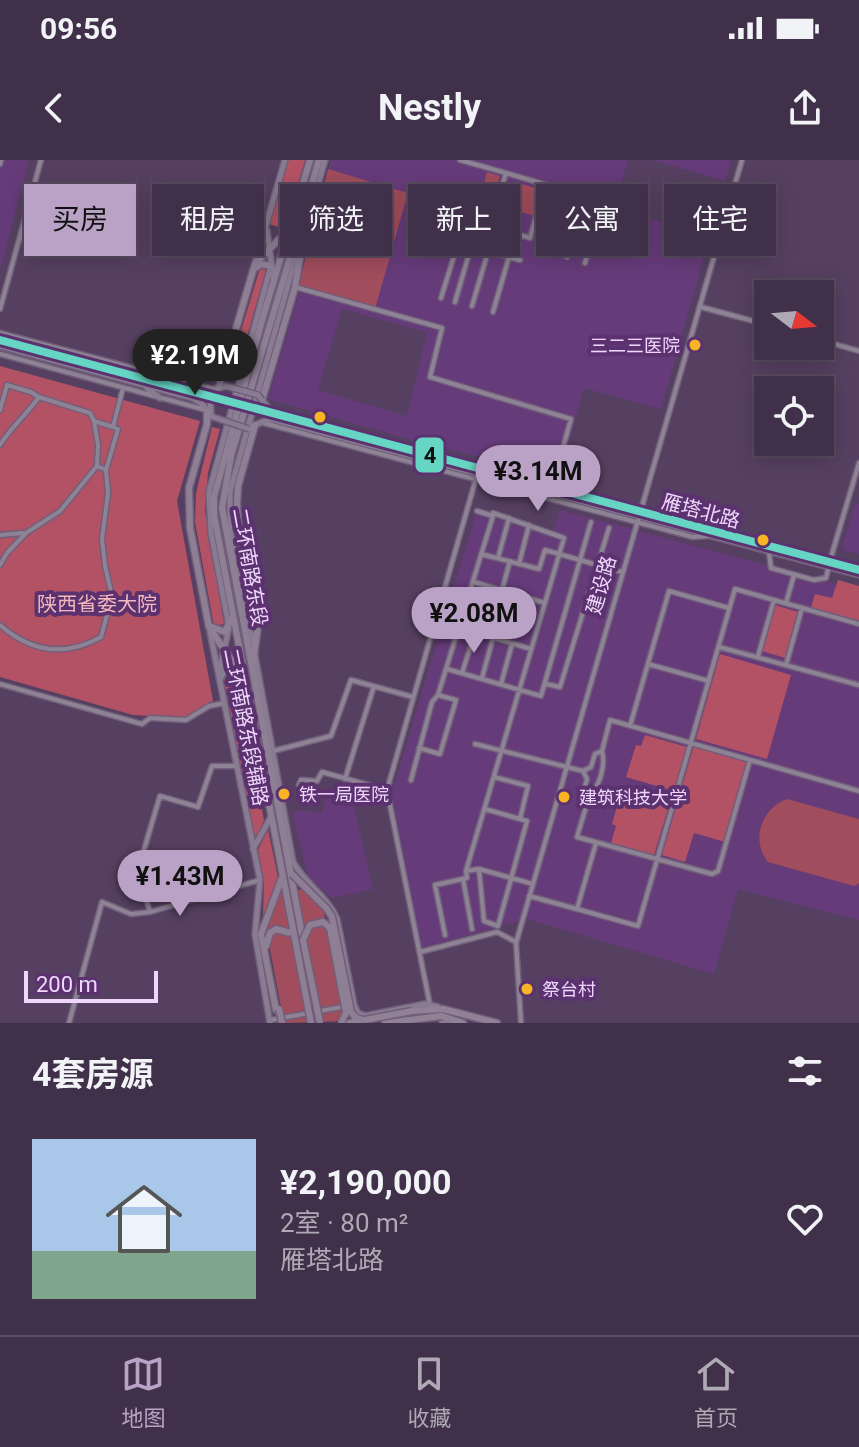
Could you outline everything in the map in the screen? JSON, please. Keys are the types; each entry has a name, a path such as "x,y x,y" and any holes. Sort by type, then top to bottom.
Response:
{"highway":[{"path":"303,184 310,160"},
{"name":"二环南路东段","path":"319,160 225,477 222,508 320,1023"},
{"path":"219,387 255,264 280,238"},
{"path":"247,695 230,619 214,515 216,482 282,256"},
{"path":"262,400 295,287 300,256"},
{"path":"219,387 225,376 257,266 271,266"},
{"path":"207,410 207,424 189,488 188,513 209,627 240,672"},
{"path":"213,417 195,480 193,528 212,626 221,633 230,619"},
{"path":"247,627 254,624 233,511 235,487 254,426"},
{"path":"252,671 258,626 237,503 238,486 254,426"},
{"path":"230,619 272,816 311,1023"},
{"path":"292,874 332,917 351,1012 356,1018 365,1020"},
{"path":"275,1022 261,934 283,875"},
{"path":"303,940 310,925 323,922 330,928 346,1013 341,1023"},
{"path":"275,1022 265,942 276,929 294,934"}],"main road":[{"path":"255,264 285,160"},
{"path":"318,184 325,160"},
{"path":"267,222 268,251 274,281"},
{"path":"293,862 230,530 230,491 295,256"},
{"path":"219,673 230,619 211,533 209,492 271,266"},
{"path":"0,343 187,390 219,387"},
{"path":"0,343 192,398 213,417"},
{"path":"143,385 160,398"},
{"path":"213,417 210,399 219,387"},
{"name":"雁塔北路","path":"219,387 258,395 269,409 276,412 477,473 552,487 638,516 829,564 859,575"},
{"name":"雁塔北路","path":"213,417 254,426 269,419 275,420 769,551 859,569"},
{"name":"二环南路东段辅路","path":"209,627 260,880 255,934 275,1022"},
{"path":"221,681 227,666 240,672"},
{"path":"253,849 272,816"},
{"path":"287,853 300,875 332,907 354,1005 365,1020"},
{"path":"365,1020 425,1004 497,1023"},
{"path":"349,1023 443,1009"},
{"path":"385,1023 413,1014 442,1016 460,1022"},
{"path":"442,1023 460,1022"}],"street":[{"path":"0,309 41,160"},
{"path":"460,160 542,184"},
{"path":"491,169 493,160"},
{"name":"建设路","path":"521,1023 516,943 742,160"},
{"path":"503,184 506,173"},
{"path":"520,235 530,238 536,217"},
{"path":"441,298 454,256"},
{"path":"455,302 468,256"},
{"path":"472,306 485,256"},
{"path":"503,256 520,260"},
{"path":"585,263 587,256"},
{"path":"493,312 510,258"},
{"path":"295,287 442,328 430,377 571,419 552,487"},
{"path":"701,307 754,321"},
{"path":"0,333 219,387"},
{"path":"834,344 859,351"},
{"path":"0,354 207,410"},
{"path":"0,410 7,385 90,413 98,445 97,466 60,511 26,533 0,565"},
{"path":"113,427 123,388"},
{"path":"0,445 8,431 26,416 39,397"},
{"path":"0,625 15,638 61,651 85,646 101,637 112,596 102,539 108,493 106,470 118,429 94,421"},
{"path":"769,551 771,568 794,575 826,578 859,463"},
{"path":"97,466 106,470"},
{"path":"430,1005 387,790 477,473"},
{"path":"477,511 493,516"},
{"path":"411,780 432,702 438,695 447,669 493,513 564,538 466,871 467,878 435,885 445,935"},
{"path":"498,558 509,518"},
{"path":"447,669 541,696 591,522"},
{"path":"519,564 529,525"},
{"path":"545,683 560,687 609,528"},
{"path":"0,535 26,533"},
{"path":"481,554 539,569 545,550 622,572"},
{"path":"502,590 510,561"},
{"path":"786,603 794,575"},
{"path":"473,582 545,603"},
{"path":"462,673 490,587"},
{"path":"529,896 638,926 735,589 859,624"},
{"path":"630,726 669,591 729,608"},
{"path":"757,657 774,600"},
{"path":"786,665 802,608"},
{"path":"460,628 531,649"},
{"path":"482,679 493,638"},
{"path":"500,684 512,644"},
{"path":"719,647 859,685"},
{"path":"648,664 709,681"},
{"path":"273,751 331,736 351,680 413,697"},
{"path":"0,684 142,724 150,718 186,720 209,706 225,703"},
{"path":"345,779 374,686"},
{"path":"419,748 440,754 456,700 438,695"},
{"path":"750,760 718,871 712,874 577,837 589,797 594,793 602,773 602,751 610,720 859,791"},
{"path":"475,744 566,768 583,771 591,767 601,770"},
{"path":"591,767 595,754 602,751"},
{"path":"150,912 138,870 160,796 198,807 212,766 237,766"},
{"path":"583,771 587,779 584,791 589,797"},
{"path":"299,785 301,780 317,781 322,772 387,790"},
{"path":"494,777 528,786 520,819"},
{"path":"587,779 597,782"},
{"path":"479,869 484,921 498,926 527,821 485,809"},
{"path":"577,909 596,843"},
{"path":"466,871 479,869 533,884"},
{"path":"463,879 472,929"},
{"path":"69,1023 102,902 131,914 150,912 260,880"},
{"path":"420,952 497,932 516,943"},
{"path":"275,1022 354,1005"}],"shaded area":[{"path":"0,160 29,160 0,270"},
{"path":"331,160 628,160 621,184 536,184 536,256 648,256 648,219 664,223 664,256 704,256 661,409 584,388 559,477 268,399 308,256 392,256 392,184 325,184","holes":["342,309 427,332 407,416 318,390"]},
{"path":"652,160 731,160 725,181"},
{"path":"328,169 378,184 324,184"},
{"path":"487,172 500,176 498,184 484,184"},
{"path":"514,182 536,188 535,216 520,212 520,184"},
{"path":"392,188 408,193 392,249"},
{"path":"306,256 390,256 375,309 298,288"},
{"path":"855,503 859,504 859,554 844,550 843,545"},
{"path":"560,510 859,590 859,920 738,889 714,974 527,919 421,948 392,792 476,513 551,536"},
{"path":"350,789 373,889 332,898 309,878 292,813 301,810 322,813 327,793"},
{"path":"787,799 859,819 859,883 854,886 768,862 760,844 761,826 771,810"},
{"path":"304,889 323,909 345,1013 340,1021 284,1023 266,928 279,893"}],"green space":[{"path":"288,160 305,160 298,184 281,184"},
{"path":"280,187 280,227 269,224"},
{"path":"260,268 266,270 235,379 227,377"},
{"name":"陕西省委大院","path":"0,366 200,421 177,501 213,701 186,718 133,715 0,677"},
{"path":"212,427 220,429 208,473 205,511 224,624 214,626 195,522 196,493"},
{"path":"838,580 859,586 859,624 810,611 815,594 832,598"},
{"path":"775,605 798,612 785,658 762,651"},
{"path":"720,654 791,675 767,759 696,739"},
{"path":"237,677 264,820 255,841 224,679"},
{"path":"645,735 687,747 674,791 626,777 636,745 641,746"},
{"path":"694,745 748,761 725,842 694,833 685,862 662,855"},
{"path":"622,789 670,802 654,855 611,843 616,826 612,824"},
{"path":"268,829 278,878 263,916 264,881 258,850"}],"transit line":[{"name":"4","path":"0,340 859,570"}],"place":[{"name":"三二三医院","path":"695,345"},
{"name":"铁一局医院","path":"284,794"},
{"name":"建筑科技大学","path":"564,797"},
{"name":"祭台村","path":"527,989"}]}
